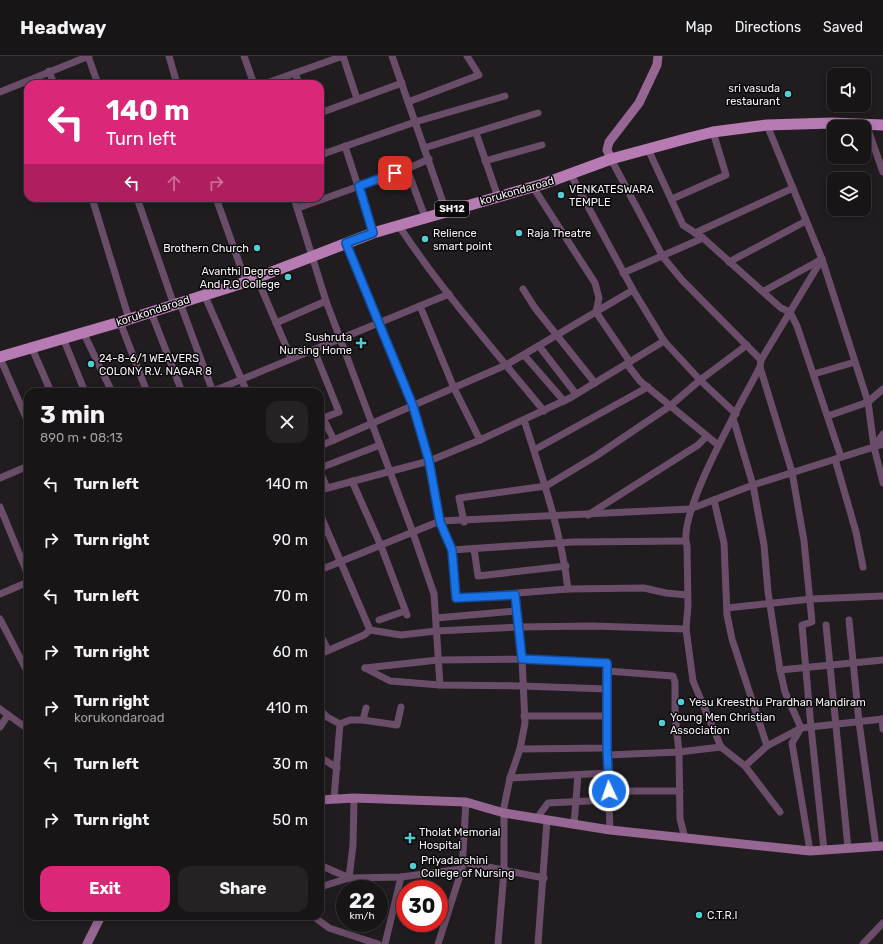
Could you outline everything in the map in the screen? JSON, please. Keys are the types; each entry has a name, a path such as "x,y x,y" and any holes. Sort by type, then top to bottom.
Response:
{"main road":[{"name":"korukondaroad","path":"0,358 31,346 125,321 204,294 246,282 312,255 373,233 533,187 571,175 611,159 713,132 767,125 827,123"},
{"name":"korukondaroad","path":"871,124 883,125"}],"street":[{"path":"28,80 88,56 97,80"},
{"path":"169,56 176,80"},
{"path":"244,56 253,80"},
{"path":"275,80 343,56 357,99"},
{"path":"392,56 446,211"},
{"path":"408,102 479,75 467,56"},
{"path":"658,56 657,65 639,103 609,142 607,150 663,256 682,280 747,345 760,364 792,472 804,541 811,599 812,622 802,625 824,850"},
{"path":"49,71 52,80"},
{"path":"295,73 298,80"},
{"path":"0,92 24,82"},
{"path":"324,111 402,83"},
{"path":"324,153 415,122 505,96"},
{"path":"424,148 538,113"},
{"path":"767,125 822,259 868,402 874,447 883,483"},
{"path":"672,200 726,175 713,132"},
{"path":"476,133 498,197"},
{"path":"871,138 883,172"},
{"path":"485,162 542,145"},
{"path":"345,146 373,233"},
{"path":"648,149 683,225 703,238 764,291 781,308 790,312 797,326 828,416 838,458 842,490 856,532 863,567"},
{"path":"324,199 407,169 429,159"},
{"path":"407,169 425,217"},
{"path":"571,175 623,273 664,341 734,416 753,485 764,545 770,604 780,670 785,692 801,728"},
{"path":"533,187 595,283 599,298 596,312 628,363 648,387 718,445"},
{"path":"695,233 793,188"},
{"path":"93,202 125,321 146,388"},
{"path":"139,202 177,304 210,388"},
{"path":"217,202 246,282"},
{"path":"296,202 326,301 413,533 434,594 440,685"},
{"path":"298,208 315,202"},
{"path":"729,262 806,221"},
{"path":"399,226 421,259 448,294 544,411"},
{"path":"623,273 703,238"},
{"path":"346,243 413,406 429,461 440,522 452,550 456,598 515,595 568,589 644,588 666,593 686,595"},
{"path":"764,291 822,259"},
{"path":"780,812 745,766 721,747 693,680 686,629 688,606 686,595 687,546 685,540 690,509 718,445 760,364 822,259"},
{"path":"257,278 291,358"},
{"path":"523,289 535,308 595,383"},
{"path":"324,444 506,365 633,290"},
{"path":"204,294 244,388"},
{"path":"221,388 448,294"},
{"path":"276,323 326,301"},
{"path":"420,306 454,388 480,440"},
{"path":"151,312 180,388"},
{"path":"83,332 110,388"},
{"path":"63,338 83,388"},
{"path":"324,489 389,470 429,461 480,440 564,401 664,341"},
{"path":"464,522 459,498 546,486 596,456 670,406 700,380 747,345"},
{"path":"31,346 49,388"},
{"path":"539,346 576,394"},
{"path":"314,350 339,412 324,418"},
{"path":"524,355 564,401"},
{"path":"0,358 24,413"},
{"path":"814,374 855,362"},
{"path":"534,450 648,387"},
{"path":"828,416 868,402 883,389"},
{"path":"324,420 334,440"},
{"path":"524,420 555,517 566,566 568,589"},
{"path":"874,447 883,434"},
{"path":"588,515 698,445 707,436"},
{"path":"324,568 440,522 464,522 690,509 753,485 883,444"},
{"path":"324,468 380,445"},
{"path":"0,478 24,468"},
{"path":"352,481 381,546 406,613 379,620"},
{"path":"714,500 724,543 727,608 732,639 767,746"},
{"path":"0,507 24,565"},
{"path":"324,523 342,561 370,630"},
{"path":"452,550 560,543 685,540"},
{"path":"474,549 478,576 566,566"},
{"path":"0,594 24,584"},
{"path":"498,944 504,871 505,797 520,749 524,716 522,659 515,595"},
{"path":"727,608 811,599 883,596"},
{"path":"436,618 516,611"},
{"path":"0,619 24,665"},
{"path":"324,800 354,798 466,802 504,813 610,830 810,851 879,846 859,722 849,620"},
{"path":"324,652 364,635 370,630 401,635 436,631 592,626 686,629"},
{"path":"826,626 834,724 848,848"},
{"path":"324,642 328,650"},
{"path":"607,689 440,685 390,681 365,668 438,660 522,659 607,663 607,672 607,689 607,752 610,830"},
{"path":"780,670 829,664 883,660"},
{"path":"607,672 673,676 675,682 675,714 679,752 680,819 685,838"},
{"path":"363,720 366,708"},
{"path":"340,724 350,720 363,720 397,724 402,708"},
{"path":"0,709 24,726"},
{"path":"0,727 8,714"},
{"path":"324,714 340,724"},
{"path":"524,716 607,716"},
{"path":"745,766 767,746 801,728 882,719 883,729"},
{"path":"334,799 340,724"},
{"path":"801,728 792,742 810,851"},
{"path":"520,749 607,752 679,752 721,747"},
{"path":"324,760 337,768"},
{"path":"510,778 608,773"},
{"path":"574,824 578,774"},
{"path":"609,791 680,791"},
{"path":"350,878 353,845 354,798"},
{"path":"537,818 548,803 609,800"},
{"path":"438,944 462,866 466,802"},
{"path":"538,944 544,878 547,820"},
{"path":"324,886 350,878 401,877 462,866 544,878"},
{"path":"324,867 350,878"},
{"path":"385,944 401,877"},
{"path":"87,944 99,920"},
{"path":"318,920 329,928 378,944"},
{"path":"864,944 883,923"}],"place":[{"name":"sri vasuda restaurant","path":"788,94"},
{"name":"VENKATESWARA TEMPLE","path":"561,195"},
{"name":"Raja Theatre","path":"519,233"},
{"name":"Relience smart point","path":"425,239"},
{"name":"Brothern Church","path":"257,248"},
{"name":"Avanthi Degree And P.G College","path":"288,277"},
{"name":"Sushruta Nursing Home","path":"361,343"},
{"name":"24-8-6/1 WEAVERS COLONY R.V. NAGAR 8","path":"91,364"},
{"name":"Yesu Kreesthu Prardhan Mandiram","path":"681,702"},
{"name":"Young Men Christian Association","path":"662,723"},
{"name":"Tholat Memorial Hospital","path":"410,838"},
{"name":"Priyadarshini College of Nursing","path":"413,866"},
{"name":"C.T.R.I","path":"699,915"}],"route":[{"path":"395,173 359,186 373,233 346,243 413,406 429,461 440,522 452,550 456,598 515,595 522,659 607,663 607,748 609,791"}]}
